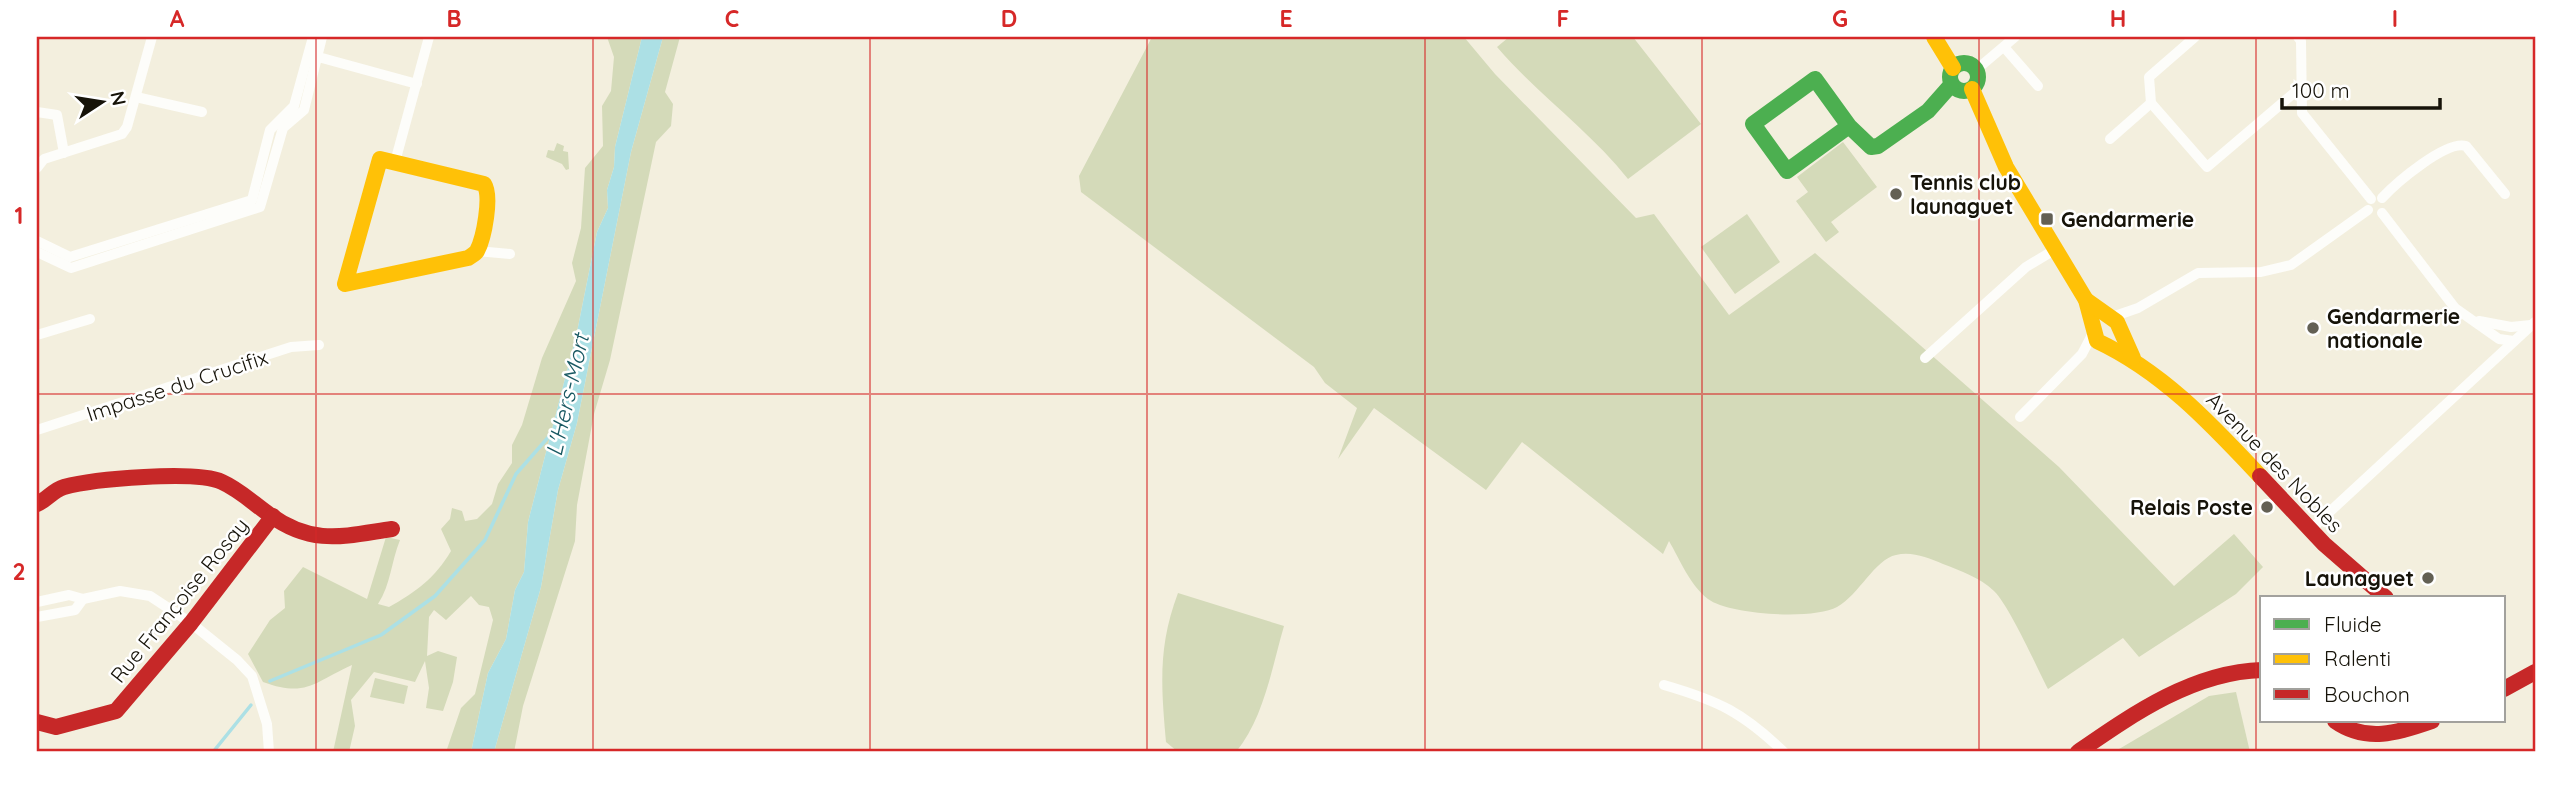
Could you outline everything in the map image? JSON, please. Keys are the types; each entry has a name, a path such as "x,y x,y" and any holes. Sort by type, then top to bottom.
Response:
{"street":[{"path":"37,168 44,159 122,134 136,97 152,37"},
{"path":"37,252 71,268 260,207 283,128 304,110 313,56 313,37"},
{"path":"37,241 70,257 252,200 270,130 294,106 322,37"},
{"path":"395,162 429,37"},
{"path":"1849,126 1787,171 1753,124 1815,79 1864,143 1871,148 1878,146 1928,111 1952,76 1965,63 1976,70 1978,80 1972,89 1960,92 1952,76 1934,37"},
{"path":"1976,70 2015,37"},
{"path":"2195,37 2149,77 2151,103 2207,167 2301,87"},
{"path":"2298,37 2301,41 2302,113 2374,202 2375,214 2382,213 2455,308 2476,320 2499,339 2514,341"},
{"path":"2004,47 2038,86"},
{"path":"313,56 417,84"},
{"path":"1972,89 2006,167 2107,331"},
{"path":"136,97 202,113"},
{"path":"2110,139 2151,103"},
{"path":"37,112 57,115 64,153"},
{"path":"2020,417 2107,331 2138,308 2198,273 2261,272 2291,265 2442,150 2460,144 2466,146 2505,194"},
{"path":"477,251 477,240 490,197 484,184 380,159 345,284 468,258 477,251 510,254"},
{"path":"1925,358 2026,267 2056,249"},
{"path":"37,335 90,319"},
{"path":"2476,320 2511,327 2533,324"},
{"path":"2309,530 2533,324"},
{"name":"Avenue des Nobles","path":"2107,331 2133,358 2176,391 2211,424 2309,530 2384,596"},
{"name":"Impasse du Crucifix","path":"37,430 291,348 319,345"},
{"path":"37,504 44,502 60,487 88,482 208,477 226,482 296,531 313,536 331,537 392,529"},
{"name":"Rue Françoise Rosay","path":"37,722 56,727 116,711 191,623 273,516"},
{"path":"37,602 69,595 83,599 120,591 150,596 191,623 237,660 252,676 267,724 267,750"},
{"path":"37,617 75,610 83,599"},
{"path":"2078,752 2124,721 2205,678 2244,668 2260,670"},
{"path":"2506,688 2535,672"},
{"path":"1664,685 1712,699 1740,714 1784,752"},
{"path":"2336,722 2349,732 2372,736 2428,722"}],"green space":[{"path":"607,37 642,37 615,147 614,167 607,190 608,208 597,232 577,332 528,522 524,572 515,590 506,639 488,673 471,752 446,752 461,708 475,694 493,620 489,607 479,605 471,596 446,620 434,610 429,617 427,656 438,651 457,657 453,682 443,711 426,708 429,688 425,661 415,682 374,672 351,700 355,726 349,752 333,752 352,665 310,686 278,687 263,682 248,654 270,620 285,608 284,591 303,567 367,599 386,537 400,540 386,589 378,604 389,607 424,583 451,551 441,529 450,519 452,508 462,511 465,521 477,519 492,504 498,484 512,463 512,445 522,425 542,358 576,281 572,263 581,228 585,168 603,146 602,106 611,91 614,57"},
{"path":"663,37 680,37 665,92 673,104 671,126 656,142 610,360 594,414 577,505 575,541 523,706 514,752 494,752 541,587 558,490 577,423 631,152"},
{"path":"1152,37 1464,37 1495,74 1636,218 1654,214 1729,315 1815,253 2059,467 2174,586 2234,534 2263,567 2236,594 2139,657 2123,638 2048,689 2015,623 1994,591 1970,575 1926,557 1908,554 1888,558 1845,601 1826,611 1772,614 1734,609 1708,599 1702,593 1691,580 1669,541 1663,554 1522,442 1486,490 1374,408 1338,459 1357,408 1325,383 1314,367 1081,192 1079,176"},
{"path":"1509,37 1633,37 1701,124 1628,179 1597,144 1529,81 1497,47"},
{"path":"1843,142 1877,187 1831,222 1839,232 1826,242 1796,201 1808,192 1797,177"},
{"path":"557,143 564,146 563,151 568,152 569,169 566,170 562,164 546,157 548,150 554,151"},
{"path":"1747,214 1780,262 1735,294 1701,247"},
{"path":"1178,593 1284,626 1254,724 1236,752 1178,752 1166,742 1163,703 1164,649"},
{"path":"375,678 408,686 404,704 370,697"},
{"path":"2236,692 2250,752 2114,752 2209,696"}],"water":[{"name":"L'Hers-Mort","path":"642,37 663,37 631,152 577,423 558,490 541,587 494,752 471,752 488,673 506,639 515,590 524,572 528,522 577,332 597,232 608,208 607,190 614,167 615,147"}],"waterway":[{"name":"L'Hers-Mort","path":"270,681 381,635 435,596 485,540 516,474 552,433"},
{"path":"213,752 251,705"}],"traffic: fast":[{"path":"1964,63 1974,67 1978,77 1974,87 1964,91 1954,87 1950,77 1954,67 1964,63"},
{"path":"1849,126 1787,171 1753,124 1815,79 1849,126 1871,147 1878,146 1928,111 1951,85"}],"traffic: slow":[{"path":"1934,37 1953,68"},
{"path":"1972,89 2006,167 2086,300 2097,341 2165,384 2260,476"},
{"path":"380,159 484,184 487,198 486,217 476,252 468,258 345,284 380,159"},
{"path":"2086,300 2117,322 2133,358"}],"traffic: jam":[{"path":"2260,476 2324,544 2384,596"},
{"path":"37,504 60,488 78,484 144,477 209,478 229,485 270,515 300,531 315,535 344,536 392,529"},
{"path":"37,722 56,727 116,711 191,623 273,516"},
{"path":"2078,752 2120,723 2188,687 2212,678 2260,670"},
{"path":"2506,688 2535,672"},
{"path":"2337,722 2358,732 2370,734 2395,732 2429,722"}],"place":[{"name":"Tennis club launaguet","path":"1896,194"},
{"name":"Gendarmerie","path":"2047,219"},
{"name":"Gendarmerie nationale","path":"2313,328"},
{"name":"Relais Poste","path":"2267,507"},
{"name":"Launaguet","path":"2428,578"}]}
